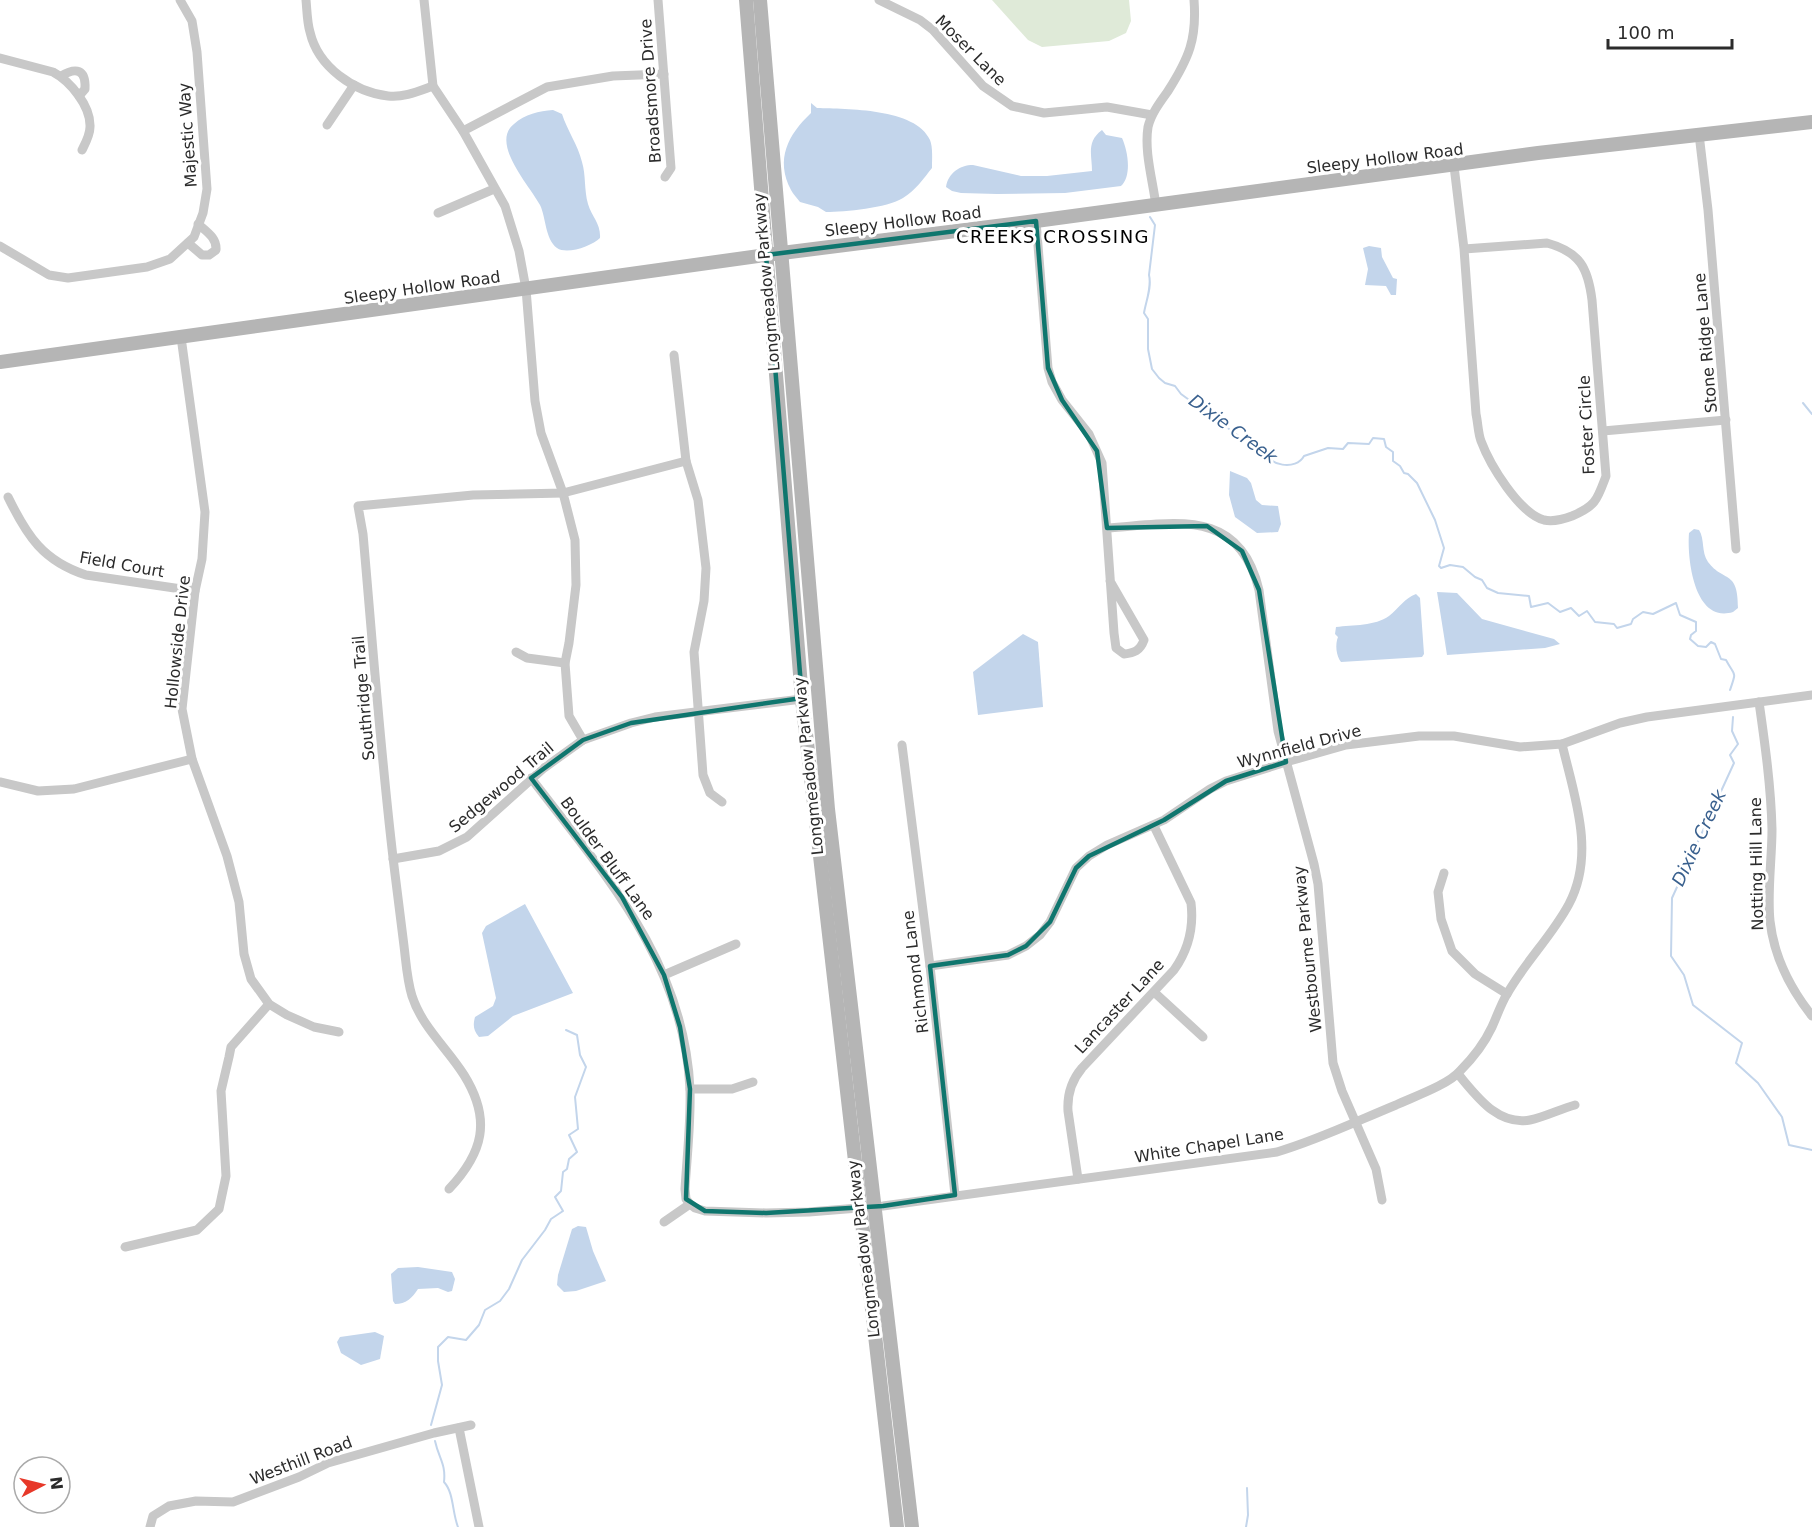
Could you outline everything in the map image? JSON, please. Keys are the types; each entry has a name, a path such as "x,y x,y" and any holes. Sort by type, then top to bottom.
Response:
{"street":[{"name":"Majestic Way","path":"0,246 20,260 49,275 68,278 147,267 170,259 194,237 203,213 207,189 197,52 192,21 180,0"},
{"path":"306,0 310,33 316,47 335,74 354,85 388,96 406,95 433,86"},
{"path":"424,0 433,86 463,131 505,206 519,251 526,289 535,401 541,433 563,494 575,540 575,596 565,663 569,716 583,740"},
{"name":"Broadsmore Drive","path":"658,0 671,168 665,177"},
{"name":"Longmeadow Parkway","path":"746,0 802,699 912,1527"},
{"name":"Longmeadow Parkway","path":"759,0 828,809 897,1527"},
{"name":"Moser Lane","path":"879,0 926,25 944,40 983,86 1012,106 1044,112 1107,107 1152,115"},
{"path":"1156,206 1148,128 1152,115 1179,74 1189,52 1194,36 1194,0"},
{"path":"0,58 38,67 61,76 79,96 90,123 88,137 82,150"},
{"path":"61,76 72,70 79,71 83,75 85,89 79,96"},
{"path":"463,131 548,87 613,76 664,74"},
{"path":"327,125 354,85"},
{"name":"Sleepy Hollow Road","path":"0,362 780,253 1156,206 1538,153 1812,122"},
{"name":"Stone Ridge Lane","path":"1699,134 1708,210 1736,549"},
{"name":"Foster Circle","path":"1454,166 1464,249 1476,414 1481,440 1496,471 1512,494 1528,510 1544,520 1563,520 1582,512 1597,502 1606,476 1592,300 1584,266 1573,254 1547,243 1464,249"},
{"path":"438,213 494,189"},
{"path":"1036,221 1048,368 1052,382 1062,400 1089,434 1102,463 1110,581 1116,648 1124,654 1134,653 1141,648 1144,640 1110,581"},
{"path":"188,243 202,255 214,253 216,250 217,243 213,237 198,224"},
{"name":"Hollowside Drive","path":"181,337 204,504 202,559 195,591 182,709 192,759 227,856 239,902 244,954 251,979 269,1004"},
{"path":"674,356 686,461 698,500 706,568 704,602 694,652 703,775 710,793 722,802"},
{"path":"1604,431 1726,420"},
{"name":"Southridge Trail","path":"449,1189 465,1172 477,1149 482,1125 477,1099 464,1074 424,1022 412,996 393,859 363,534 358,506 473,495 563,494 686,461"},
{"name":"Field Court","path":"8,497 18,518 33,540 55,562 86,575 195,591"},
{"name":"Westbourne Parkway","path":"1107,528 1182,523 1207,526 1226,536 1242,551 1256,574 1278,731 1318,884 1333,1063 1342,1091 1376,1169 1382,1200"},
{"path":"516,652 527,658 565,663"},
{"name":"Wynnfield Drive","path":"930,966 1008,955 1026,946 1040,935 1050,922 1076,868 1089,856 1107,845 1154,826 1226,781 1286,762 1346,745 1419,736 1454,736 1520,747 1562,744 1620,723 1647,717 1812,695"},
{"name":"Sedgewood Trail","path":"393,859 439,851 460,842 477,830 531,778 583,740 630,723 697,711 802,699"},
{"name":"Notting Hill Lane","path":"1759,702 1771,810 1770,918 1773,939 1791,986 1812,1016"},
{"name":"White Chapel Lane","path":"690,1204 705,1211 731,1213 868,1207 1277,1152 1295,1147 1426,1092 1458,1074 1484,1042 1507,994 1569,903 1580,868 1582,848 1580,817 1562,744"},
{"name":"Richmond Lane","path":"903,745 955,1196"},
{"path":"0,782 38,791 74,789 192,759"},
{"name":"Boulder Bluff Lane","path":"531,778 622,897 646,937 664,975 680,1027 690,1089 685,1189 690,1204"},
{"name":"Lancaster Lane","path":"1078,1179 1068,1111 1071,1086 1082,1068 1154,992 1185,955 1190,938 1193,915 1191,903 1154,826"},
{"path":"1444,873 1438,892 1441,919 1452,951 1475,974 1507,994"},
{"path":"664,975 736,944"},
{"path":"1154,992 1203,1037"},
{"path":"125,1247 196,1230 219,1209 226,1176 221,1091 231,1047 269,1004 301,1022 320,1029 339,1032"},
{"path":"1458,1074 1491,1111 1510,1119 1530,1120 1575,1105"},
{"path":"690,1089 732,1089 753,1082"},
{"path":"664,1222 690,1204"},
{"name":"Westhill Road","path":"150,1527 153,1516 169,1506 196,1501 233,1502 299,1477 328,1463 471,1425"},
{"path":"459,1428 479,1527"}],"highlighted area":[{"path":"1036,221 1048,368 1062,400 1097,451 1107,528 1207,526 1242,551 1259,590 1286,762 1226,781 1164,820 1089,856 1076,868 1050,922 1026,946 1008,955 930,966 955,1195 883,1206 766,1213 705,1211 686,1199 690,1089 680,1027 664,975 622,897 531,778 583,740 631,723 802,698 766,255"}],"green space":[{"path":"992,0 1129,0 1131,21 1126,33 1109,41 1042,47 1028,40"}],"water":[{"path":"811,103 817,108 879,112 911,122 922,129 930,140 932,168 907,195 877,207 826,212 800,202 786,179 784,158 790,139 811,113"},
{"path":"553,110 562,114 578,150 583,167 588,204 600,233 600,238 586,247 567,251 557,248 550,239 540,205 514,164 506,142 508,132 518,121 532,114"},
{"path":"1102,130 1106,135 1122,138 1124,143 1128,170 1121,186 1065,193 997,194 961,193 946,187 952,174 968,165 1021,176 1047,176 1092,171 1092,144"},
{"path":"1369,246 1381,248 1382,257 1393,278 1397,279 1396,295 1391,295 1386,286 1365,285 1368,269 1363,248"},
{"path":"1230,471 1247,478 1251,483 1256,500 1262,505 1278,506 1281,524 1278,532 1257,533 1235,517 1229,495"},
{"path":"1694,529 1699,530 1701,534 1704,554 1708,562 1719,573 1729,578 1736,587 1738,608 1733,612 1720,613 1709,608 1701,599 1690,558 1689,533"},
{"path":"1437,592 1457,593 1482,619 1554,639 1560,644 1545,648 1447,655"},
{"path":"1416,594 1420,598 1424,654 1422,657 1341,662 1336,650 1338,637 1335,634 1336,627 1377,622 1389,616"},
{"path":"1023,634 1038,642 1043,707 978,715 973,672"},
{"path":"525,904 573,993 513,1016 488,1036 479,1037 474,1027 475,1017 493,1006 496,998 482,933 486,926"},
{"path":"578,1226 586,1227 606,1281 576,1291 564,1292 557,1285 558,1275 572,1229"},
{"path":"418,1267 452,1272 455,1279 452,1291 448,1292 438,1288 418,1289 408,1300 395,1304 391,1274 398,1268"},
{"path":"375,1332 384,1336 380,1359 361,1365 341,1353 337,1342 340,1337"}],"waterway":[{"name":"Dixie Creek","path":"1150,217 1155,225 1149,289 1144,313 1148,319 1148,349 1152,369 1165,383 1175,386 1181,394 1258,450 1263,450 1270,460 1282,465 1295,464 1304,456 1328,448 1343,449 1348,443 1369,444 1373,438 1384,439 1386,447 1393,452 1393,461 1417,483 1435,520 1444,548 1439,566 1441,568 1450,565 1463,567 1482,580 1487,588 1498,593 1529,596 1531,607 1548,603 1560,612 1571,608 1579,616 1587,611 1595,622 1614,624 1617,628 1631,624 1633,619 1643,612 1653,614 1676,603 1680,615 1696,622 1696,631 1690,639 1698,646 1706,647 1711,642 1715,644 1721,659 1726,660 1734,674 1730,690"},
{"path":"1803,403 1812,414"},
{"name":"Dixie Creek","path":"1733,717 1732,731 1738,744 1730,755 1734,763 1672,898 1671,956 1684,975 1693,1005 1742,1043 1736,1063 1758,1083 1782,1117 1789,1145 1812,1150"},
{"path":"431,1425 442,1385 438,1347 448,1337 466,1340 479,1325 485,1310 500,1301 509,1289 522,1260 551,1219 563,1211 555,1197 561,1191 563,1172 567,1169 569,1159 577,1152 569,1135 578,1129 575,1097 586,1067 580,1055 577,1035 566,1030"},
{"path":"435,1441 443,1466 444,1482 450,1492 458,1527"},
{"path":"1246,1527 1247,1488"}],"district":[{"name":"CREEKS CROSSING","path":"1053,237"}]}
